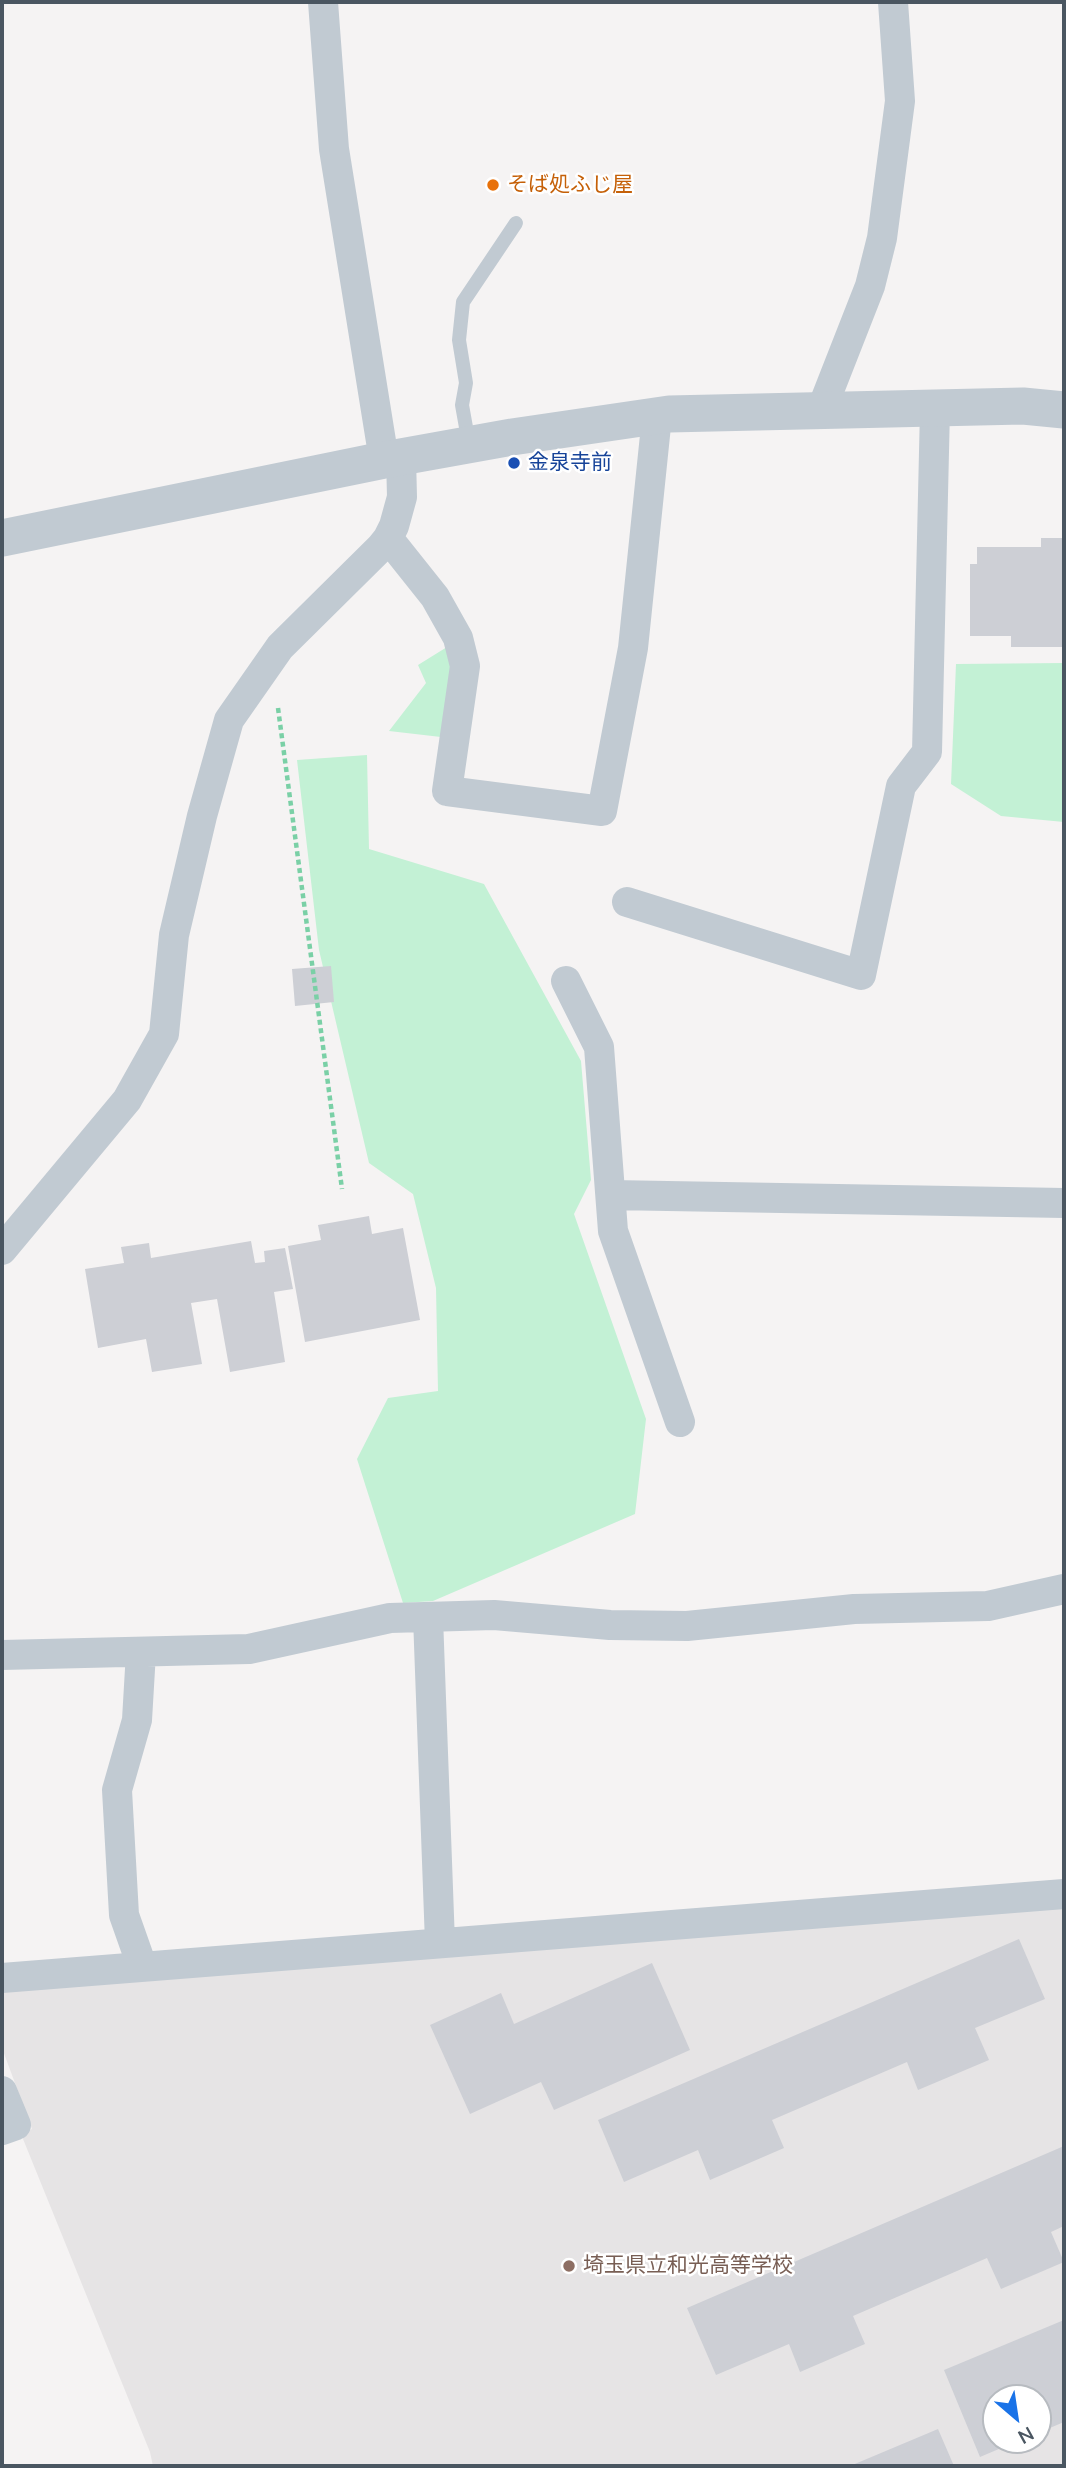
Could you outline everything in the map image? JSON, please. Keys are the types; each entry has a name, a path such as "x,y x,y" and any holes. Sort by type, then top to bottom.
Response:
{"street":[{"path":"2,1250 127,1100 163,1034 174,934 202,816 229,720 280,647 388,538 402,498 392,459 334,149 323,2"},
{"path":"821,411 870,286 882,238 900,101 893,2"},
{"path":"2,538 392,459 657,416 1023,406 1064,410"},
{"path":"627,902 861,975 901,786 927,752 935,409"},
{"path":"388,538 435,597 458,638 465,666 447,791 602,811 633,648 657,416"},
{"path":"566,982 600,1047 613,1231 680,1422"},
{"path":"611,1195 1064,1203"},
{"path":"2,1655 248,1649 390,1618 494,1615 610,1625 687,1626 855,1609 988,1605 1064,1589"},
{"path":"428,1617 440,1943"},
{"path":"141,1652 137,1720 117,1790 124,1915 142,1966"},
{"path":"2,1978 1064,1894"},
{"path":"2,2091 16,2125 2,2130"}],"lane":[{"path":"469,445 462,405 466,383 459,340 463,302 516,223"}],"path":[{"path":"278,708 342,1189"}],"shaded area":[{"name":"埼玉県立和光高等学校","path":"1064,1906 1064,2466 153,2466 150,2452 21,2134 32,2129 2,2048 2,1990"}],"green space":[{"path":"447,647 452,657 441,737 389,731 426,683 418,665"},
{"path":"1064,663 1064,822 1001,816 951,784 956,664"},
{"path":"367,755 369,849 484,884 581,1061 591,1180 574,1214 646,1419 635,1514 433,1601 403,1603 357,1459 388,1398 438,1391 436,1288 413,1194 369,1163 319,950 297,760"}],"building":[{"path":"1041,538 1064,538 1064,647 1011,647 1011,636 970,636 970,564 977,564 977,547 1041,547"},
{"path":"331,966 334,1002 295,1006 292,969"},
{"path":"369,1216 372,1234 403,1228 420,1320 305,1342 288,1246 321,1240 318,1225"},
{"path":"251,1241 255,1263 265,1262 264,1251 285,1248 293,1289 274,1292 285,1362 230,1372 217,1299 191,1303 202,1364 152,1372 146,1339 98,1348 85,1269 124,1263 121,1247 149,1243 151,1258"},
{"path":"1019,1939 1045,1999 975,2028 989,2060 918,2090 907,2062 772,2120 784,2148 710,2180 698,2150 624,2182 598,2120"},
{"path":"652,1963 690,2050 554,2110 541,2082 470,2114 430,2025 501,1993 514,2024"},
{"path":"1064,2146 1064,2226 1051,2232 1064,2262 1001,2289 987,2258 853,2316 865,2344 800,2372 789,2344 716,2375 687,2308"},
{"path":"1064,2320 1064,2422 1052,2427 1052,2384 982,2384 982,2454 987,2454 980,2457 944,2370"},
{"path":"938,2429 954,2466 850,2466"}],"place":[{"name":"そば処ふじ屋","path":"493,185"},
{"name":"金泉寺前","path":"514,463"},
{"name":"埼玉県立和光高等学校","path":"569,2266"}]}
